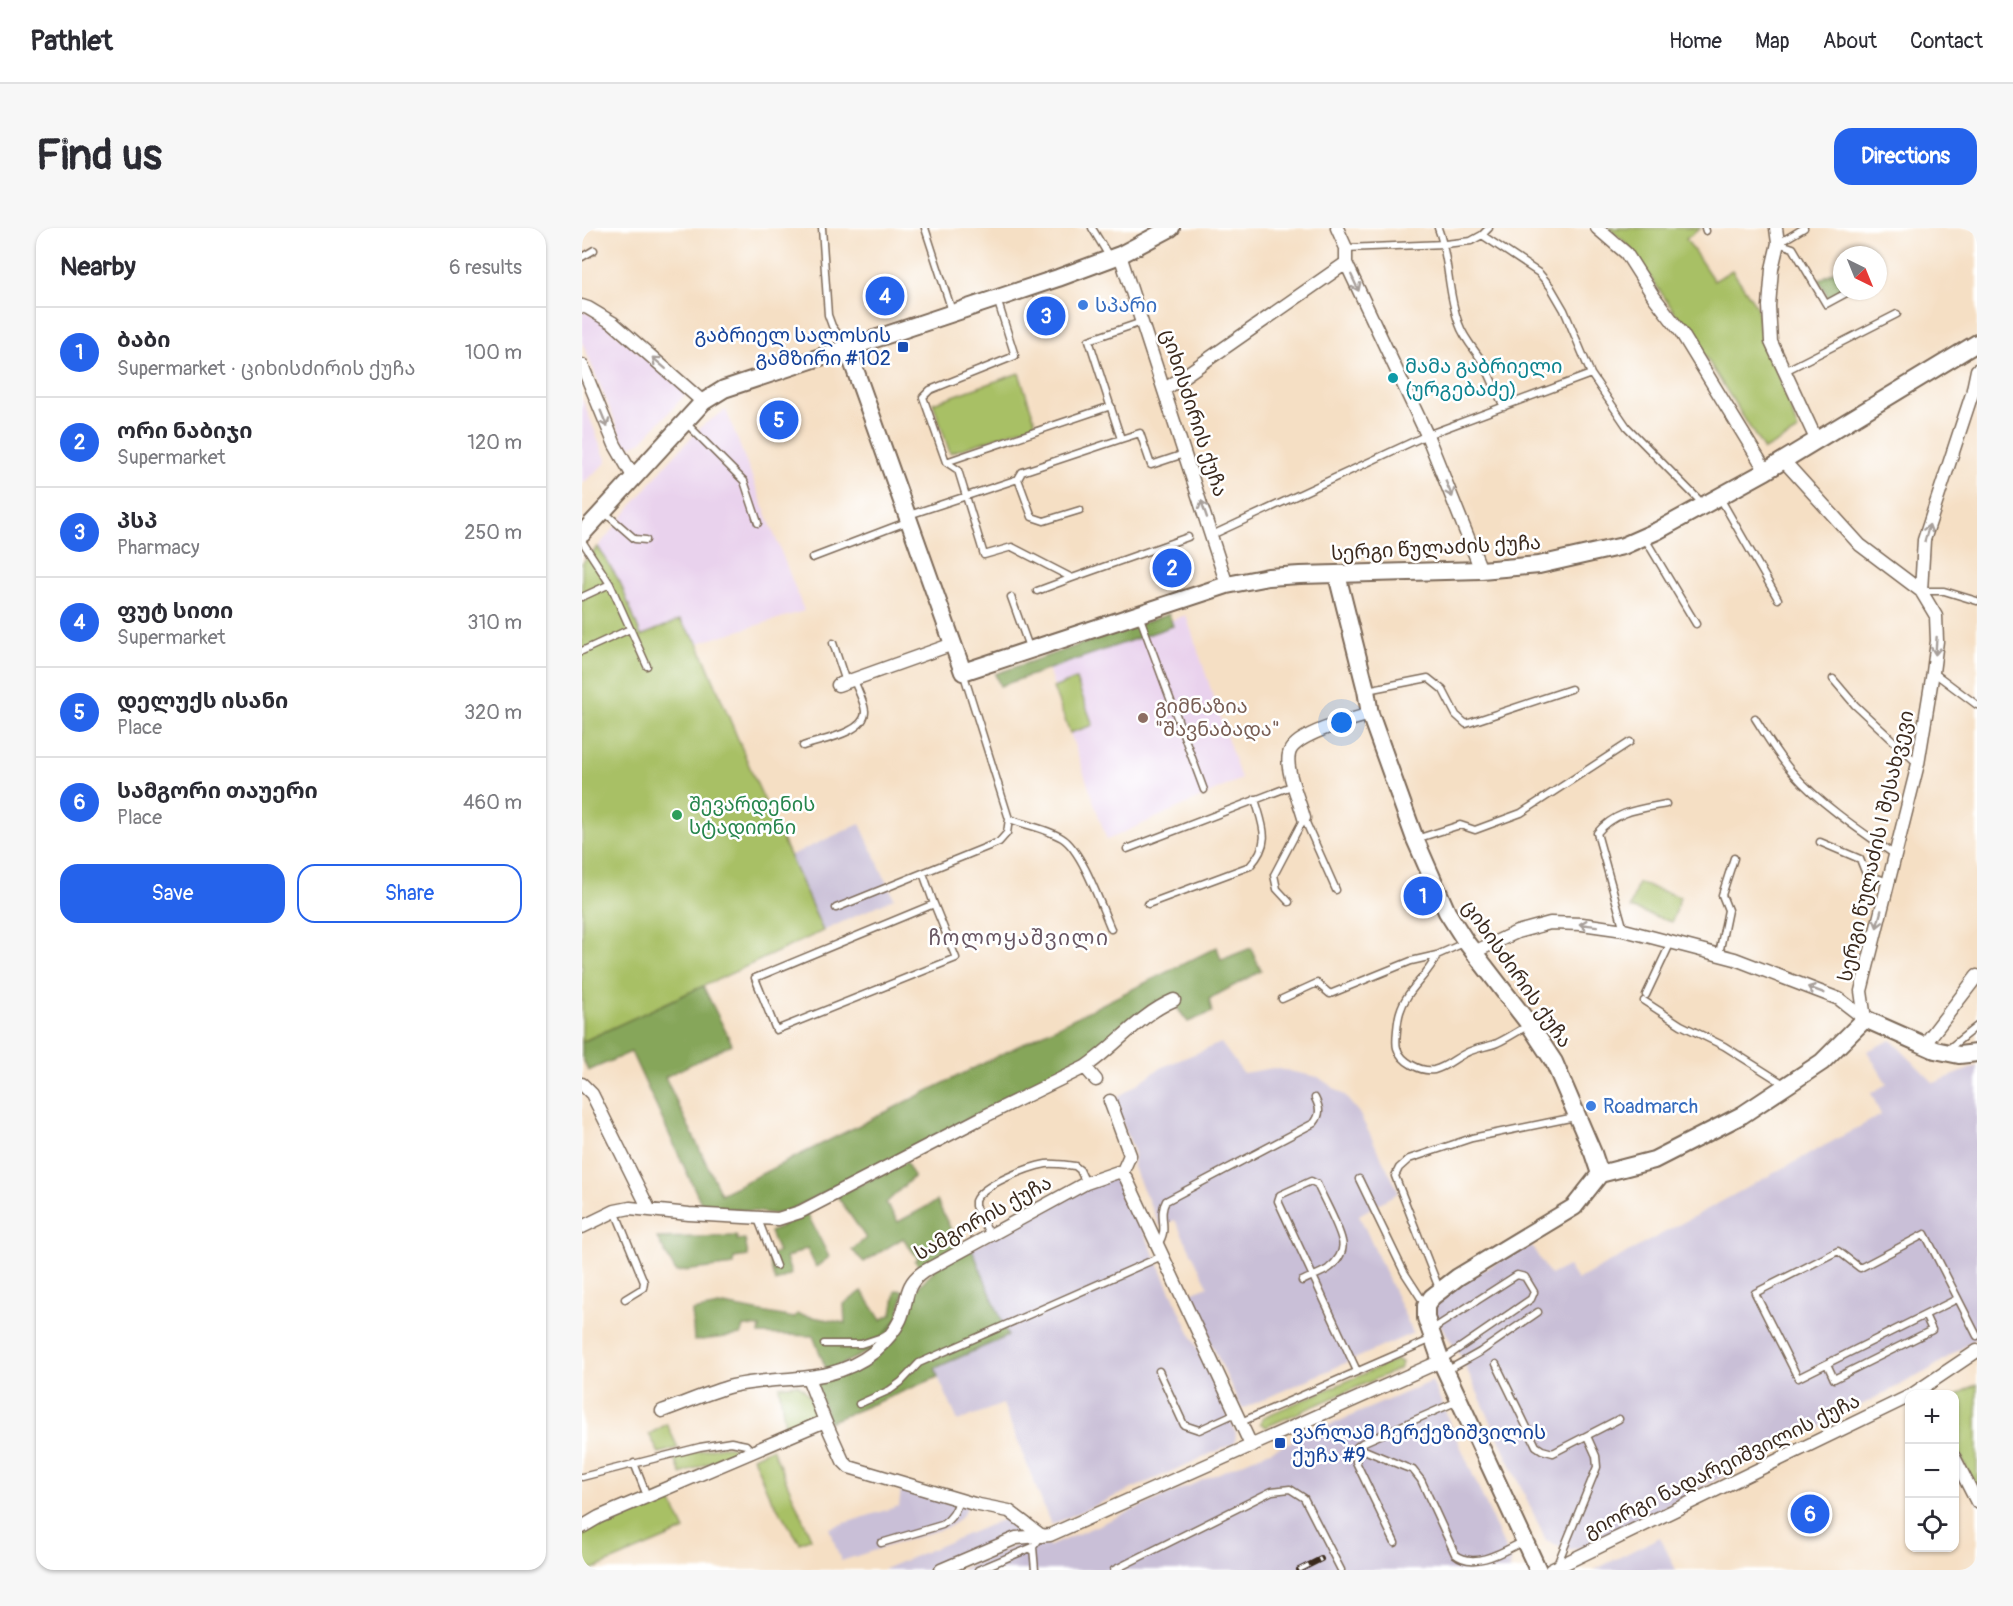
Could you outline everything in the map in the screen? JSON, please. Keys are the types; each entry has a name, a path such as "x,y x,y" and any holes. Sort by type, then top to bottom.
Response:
{"street":[{"path":"582,534 703,402 724,389 1115,257 1171,228"},
{"path":"1337,228 1346,248 1346,263 1427,435 1481,570"},
{"path":"1596,228 1626,253 1680,332 1766,471"},
{"path":"1776,228 1778,243 1772,269 1769,306 1771,342 1816,439"},
{"name":"ციხისძირის ქუჩა","path":"1115,257 1142,322 1227,585"},
{"path":"1164,390 1346,263"},
{"path":"582,306 613,323 703,402"},
{"name":"სერგი წულაძის ქუჩა","path":"963,672 1227,585 1300,575 1481,570 1539,565 1623,546 1766,471 1977,343"},
{"path":"847,347 963,672"},
{"path":"582,365 615,445 634,478"},
{"path":"1922,591 1924,540 1972,394 1977,370"},
{"path":"1784,460 1860,545 1922,591"},
{"name":"ციხისძირის ქუჩა","path":"1337,575 1370,714 1416,839 1447,912 1554,1062 1593,1153 1599,1174"},
{"name":"სერგი წულაძის I შესახვევი","path":"1865,1019 1861,991 1918,764 1934,672 1936,616 1922,591"},
{"path":"846,682 953,644"},
{"path":"1305,818 1289,768 1288,754 1295,742 1316,732 1370,714"},
{"path":"1470,947 1550,923 1582,924 1624,930 1719,954 1839,999 1865,1019 1924,1045 1959,1055 1977,1053"},
{"path":"1924,1045 1977,976"},
{"path":"582,1227 615,1211 630,1208 778,1219 800,1212 1085,1067 1159,1006 1174,1000"},
{"path":"1538,1570 1443,1366 1425,1318 1426,1306 1432,1298 1458,1277 1574,1207 1599,1174 1654,1160 1742,1115 1822,1062 1865,1019"},
{"path":"1085,1067 1096,1080"},
{"path":"582,1084 592,1094 649,1209"},
{"path":"1110,1101 1130,1155 1122,1173 1251,1445"},
{"name":"სამგორის ქუჩა","path":"663,1411 733,1386 808,1378 839,1371 858,1362 873,1352 896,1328 912,1279 1086,1183 1118,1172 1122,1173"},
{"name":"გიორგი ნადარეიშვილის ქუჩა","path":"1923,1390 1977,1351"},
{"path":"941,1570 1016,1538 1050,1535 1251,1445 1443,1366"},
{"path":"808,1378 843,1461 849,1467 959,1500 1009,1511 1042,1536"},
{"name":"გიორგი ნადარეიშვილის ქუჩა","path":"1553,1569 1905,1400"},
{"path":"582,1527 647,1496 825,1421"},
{"path":"1959,1467 1977,1502"}],"lane":[{"path":"822,228 828,315 832,326 847,347"},
{"path":"925,228 953,312"},
{"path":"1092,228 1115,257"},
{"path":"1438,228 1444,244 1459,324 1483,364 1504,407"},
{"path":"1346,248 1471,241 1489,228"},
{"path":"1778,243 1804,228"},
{"path":"1482,235 1539,273 1550,286 1564,310 1591,374 1627,427 1712,501 1778,599"},
{"path":"1778,243 1793,248 1826,304 1833,300"},
{"path":"582,257 594,250"},
{"path":"997,298 1015,356 930,390 923,397 946,462 958,470 984,555 1012,547 1072,578"},
{"path":"1784,371 1897,314"},
{"path":"1121,439 1089,340 1142,322"},
{"path":"1212,535 1427,435 1591,374"},
{"path":"946,462 1111,406"},
{"path":"685,422 744,481 758,523"},
{"path":"812,558 908,518 1018,478 1022,472 1140,433 1151,465 1185,454"},
{"path":"1018,478 1032,517 1044,521 1080,510"},
{"path":"603,512 635,539 646,540"},
{"path":"1037,591 1188,537"},
{"path":"1644,537 1696,624"},
{"path":"582,541 610,584 647,666"},
{"path":"582,597 610,584"},
{"path":"1922,591 1944,591 1977,601"},
{"path":"1011,597 1030,650"},
{"path":"1138,614 1204,790"},
{"path":"582,651 630,629"},
{"path":"803,746 856,729 863,722 865,710 846,682 833,643"},
{"path":"836,908 999,842 1007,833 1010,819 963,672"},
{"path":"1934,672 1977,705"},
{"path":"1366,690 1428,678 1443,690 1456,715 1466,724 1571,689"},
{"path":"1833,679 1855,705 1918,764"},
{"path":"1755,718 1777,752 1798,778 1847,821 1896,855"},
{"path":"1416,839 1460,825 1475,830 1521,813 1630,742"},
{"path":"1126,849 1294,785"},
{"path":"1148,904 1250,866 1261,854 1264,839 1263,826 1255,799"},
{"path":"1624,930 1598,833 1605,823 1628,811 1666,804"},
{"path":"1305,818 1336,890"},
{"path":"1289,902 1277,889 1274,875 1305,818"},
{"path":"1010,819 1062,838 1073,847 1111,928"},
{"path":"1820,842 1860,859 1866,874 1889,882"},
{"path":"1719,954 1728,910 1722,895 1734,858"},
{"path":"923,873 956,958 776,1030 755,978 934,904"},
{"path":"1671,942 1645,998 1681,1025 1724,1046 1786,1086"},
{"path":"1282,999 1317,983 1330,994 1411,961 1470,947"},
{"path":"1437,955 1433,966 1412,991 1400,1011 1396,1048 1402,1058 1417,1068 1432,1070 1448,1065 1466,1053 1498,1042 1529,1024"},
{"path":"1945,1052 1977,1026"},
{"path":"859,1404 890,1390 919,1363 1160,1250 1164,1234 1162,1211 1166,1202 1314,1123 1320,1116 1320,1107 1315,1098"},
{"path":"1440,1291 1395,1176 1399,1168 1409,1159 1472,1138 1578,1116"},
{"path":"990,1235 975,1206 975,1201 981,1191 1019,1173 1047,1164 1075,1166 1080,1170 1086,1183"},
{"path":"1359,1179 1404,1272 1426,1306"},
{"path":"1302,1281 1313,1276 1328,1268 1336,1262 1342,1253 1343,1242 1317,1184 1311,1181 1280,1195 1278,1201 1313,1276 1358,1371"},
{"path":"615,1211 644,1282 643,1288 625,1299"},
{"path":"757,1218 776,1266"},
{"path":"1957,1299 1798,1378 1755,1293 1838,1251 1860,1268 1924,1234 1977,1336"},
{"path":"1158,1371 1184,1425 1199,1430 1358,1371 1432,1335 1517,1275 1525,1277 1534,1292 1532,1299 1443,1366"},
{"path":"1443,1366 1480,1352 1538,1312"},
{"path":"1827,1364 1834,1379 1932,1330 1925,1315"},
{"path":"824,1344 861,1344 882,1338 896,1328"},
{"path":"1496,1364 1536,1446 1542,1450 1553,1453 1619,1419"},
{"path":"1395,1543 1356,1462 1357,1447 1459,1400"},
{"path":"1553,1569 1598,1467 1587,1436"},
{"path":"582,1477 700,1447 731,1442 746,1444 752,1451"},
{"path":"1357,1447 1413,1470 1421,1480 1455,1554 1460,1560 1469,1563 1481,1562 1525,1541"},
{"path":"634,1463 647,1496"},
{"path":"1114,1570 1272,1491 1290,1489 1304,1498 1341,1570"},
{"path":"881,1543 942,1525 950,1520 959,1500"},
{"path":"978,1570 1033,1546 1042,1536"},
{"path":"1033,1546 1034,1570"}],"shaded area":[{"path":"582,311 598,318 687,393 642,441 631,446 624,443 582,342"},
{"path":"582,398 607,462 582,484"},
{"path":"726,410 804,611 698,643 680,620 641,636 620,582 598,547 668,462 703,425"},
{"name":"გიმნაზია \"შავნაბადა\"","path":"1186,615 1241,779 1107,840 1047,666"},
{"path":"860,824 894,898 823,931 789,856"},
{"path":"1891,1040 1934,1083 1977,1066 1977,1338 1927,1371 1593,1544 1569,1550 1546,1541 1461,1357 1434,1315 1434,1302 1438,1294 1531,1245 1550,1275 1568,1266 1577,1280 1881,1115 1871,1093 1887,1084 1867,1051"},
{"path":"1221,1043 1243,1073 1274,1068 1318,1077 1344,1095 1359,1113 1399,1192 1359,1215 1413,1333 1242,1409 1188,1294 1208,1286 1175,1220 1160,1226 1133,1167 1134,1151 1113,1101 1160,1068"},
{"path":"1118,1176 1236,1433 1235,1443 1051,1525 1003,1404 958,1421 934,1368 1008,1336 972,1249 1086,1186"},
{"path":"1432,1381 1511,1562 1510,1570 960,1570 1021,1543 1050,1546"},
{"path":"901,1490 968,1506 962,1516 951,1526 841,1561 829,1528 899,1506"},
{"path":"1006,1518 1015,1522 1019,1533 929,1570 882,1570"},
{"path":"1660,1537 1676,1570 1594,1570"}],"green space":[{"path":"1608,228 1701,228 1686,239 1714,281 1732,270 1757,307 1759,328 1798,431 1764,450 1707,359 1651,278 1626,243"},
{"path":"1833,272 1833,297 1829,299 1819,280"},
{"path":"1019,373 1036,424 950,453 933,403"},
{"name":"შევარდენის სტადიონი","path":"598,547 620,582 641,636 680,620 698,643 753,775 823,931 582,1042 582,563"},
{"path":"1169,614 1173,626 1000,686 995,674"},
{"path":"1076,679 1093,725 1070,733 1053,688"},
{"path":"1638,883 1680,897 1672,922 1630,908"},
{"path":"1217,947 1221,960 1251,948 1261,971 1209,999 1212,1012 1188,1022 1170,999 1150,1006 1085,1059 790,1210 775,1214 702,1205 631,1052 588,1071 582,1056 582,1042 703,986 732,1044 665,1077 721,1194"},
{"path":"906,1162 914,1176 886,1203 898,1222 937,1201 960,1248 922,1269 915,1261 918,1259 903,1238 864,1262 852,1250 866,1238 837,1196"},
{"path":"807,1213 829,1257 816,1267 807,1248 786,1258 791,1274 775,1282 768,1256 778,1252 770,1232"},
{"path":"737,1236 737,1240 745,1239 748,1256 734,1258 734,1265 676,1272 657,1238"},
{"path":"972,1249 1008,1336 935,1368 938,1377 829,1422 816,1382 857,1368 908,1305 920,1285 936,1268"},
{"path":"896,1290 904,1291 898,1319 870,1351 827,1371 813,1336 759,1334 760,1327 743,1326 741,1335 694,1341 692,1311 724,1305 794,1318 797,1314 845,1323 844,1304 862,1291 881,1320 892,1314"},
{"path":"1396,1360 1402,1362 1399,1369 1266,1427 1260,1423 1263,1417"},
{"path":"797,1384 809,1396 816,1410 812,1419 786,1433 779,1386"},
{"path":"1977,1384 1977,1490 1959,1452 1959,1394"},
{"path":"667,1424 678,1448 659,1453 649,1434"},
{"path":"722,1446 736,1448 737,1452 681,1474 674,1457"},
{"path":"772,1448 811,1538 800,1543 768,1493 753,1457"},
{"path":"667,1493 685,1530 591,1570 582,1570 582,1535 599,1521"}],"railway":[{"path":"1299,1570 1321,1559"}],"place":[{"name":"ფუტ სითი","path":"885,296"},
{"name":"სპარი","path":"1083,305"},
{"name":"პსპ","path":"1046,316"},
{"name":"გაბრიელ სალოსის გამზირი #102","path":"903,347"},
{"name":"მამა გაბრიელი (ურგებაძე)","path":"1393,378"},
{"name":"დელუქს ისანი","path":"779,420"},
{"name":"ორი ნაბიჯი","path":"1172,568"},
{"name":"გიმნაზია \"შავნაბადა\"","path":"1143,718"},
{"name":"შევარდენის სტადიონი","path":"677,815"},
{"name":"ბაბი","path":"1423,896"},
{"name":"Roadmarch","path":"1591,1106"},
{"name":"ვარლამ ჩერქეზიშვილის ქუჩა #9","path":"1280,1443"},
{"name":"სამგორი თაუერი","path":"1810,1514"}],"district":[{"name":"ჩოლოყაშვილი","path":"1019,938"}]}
